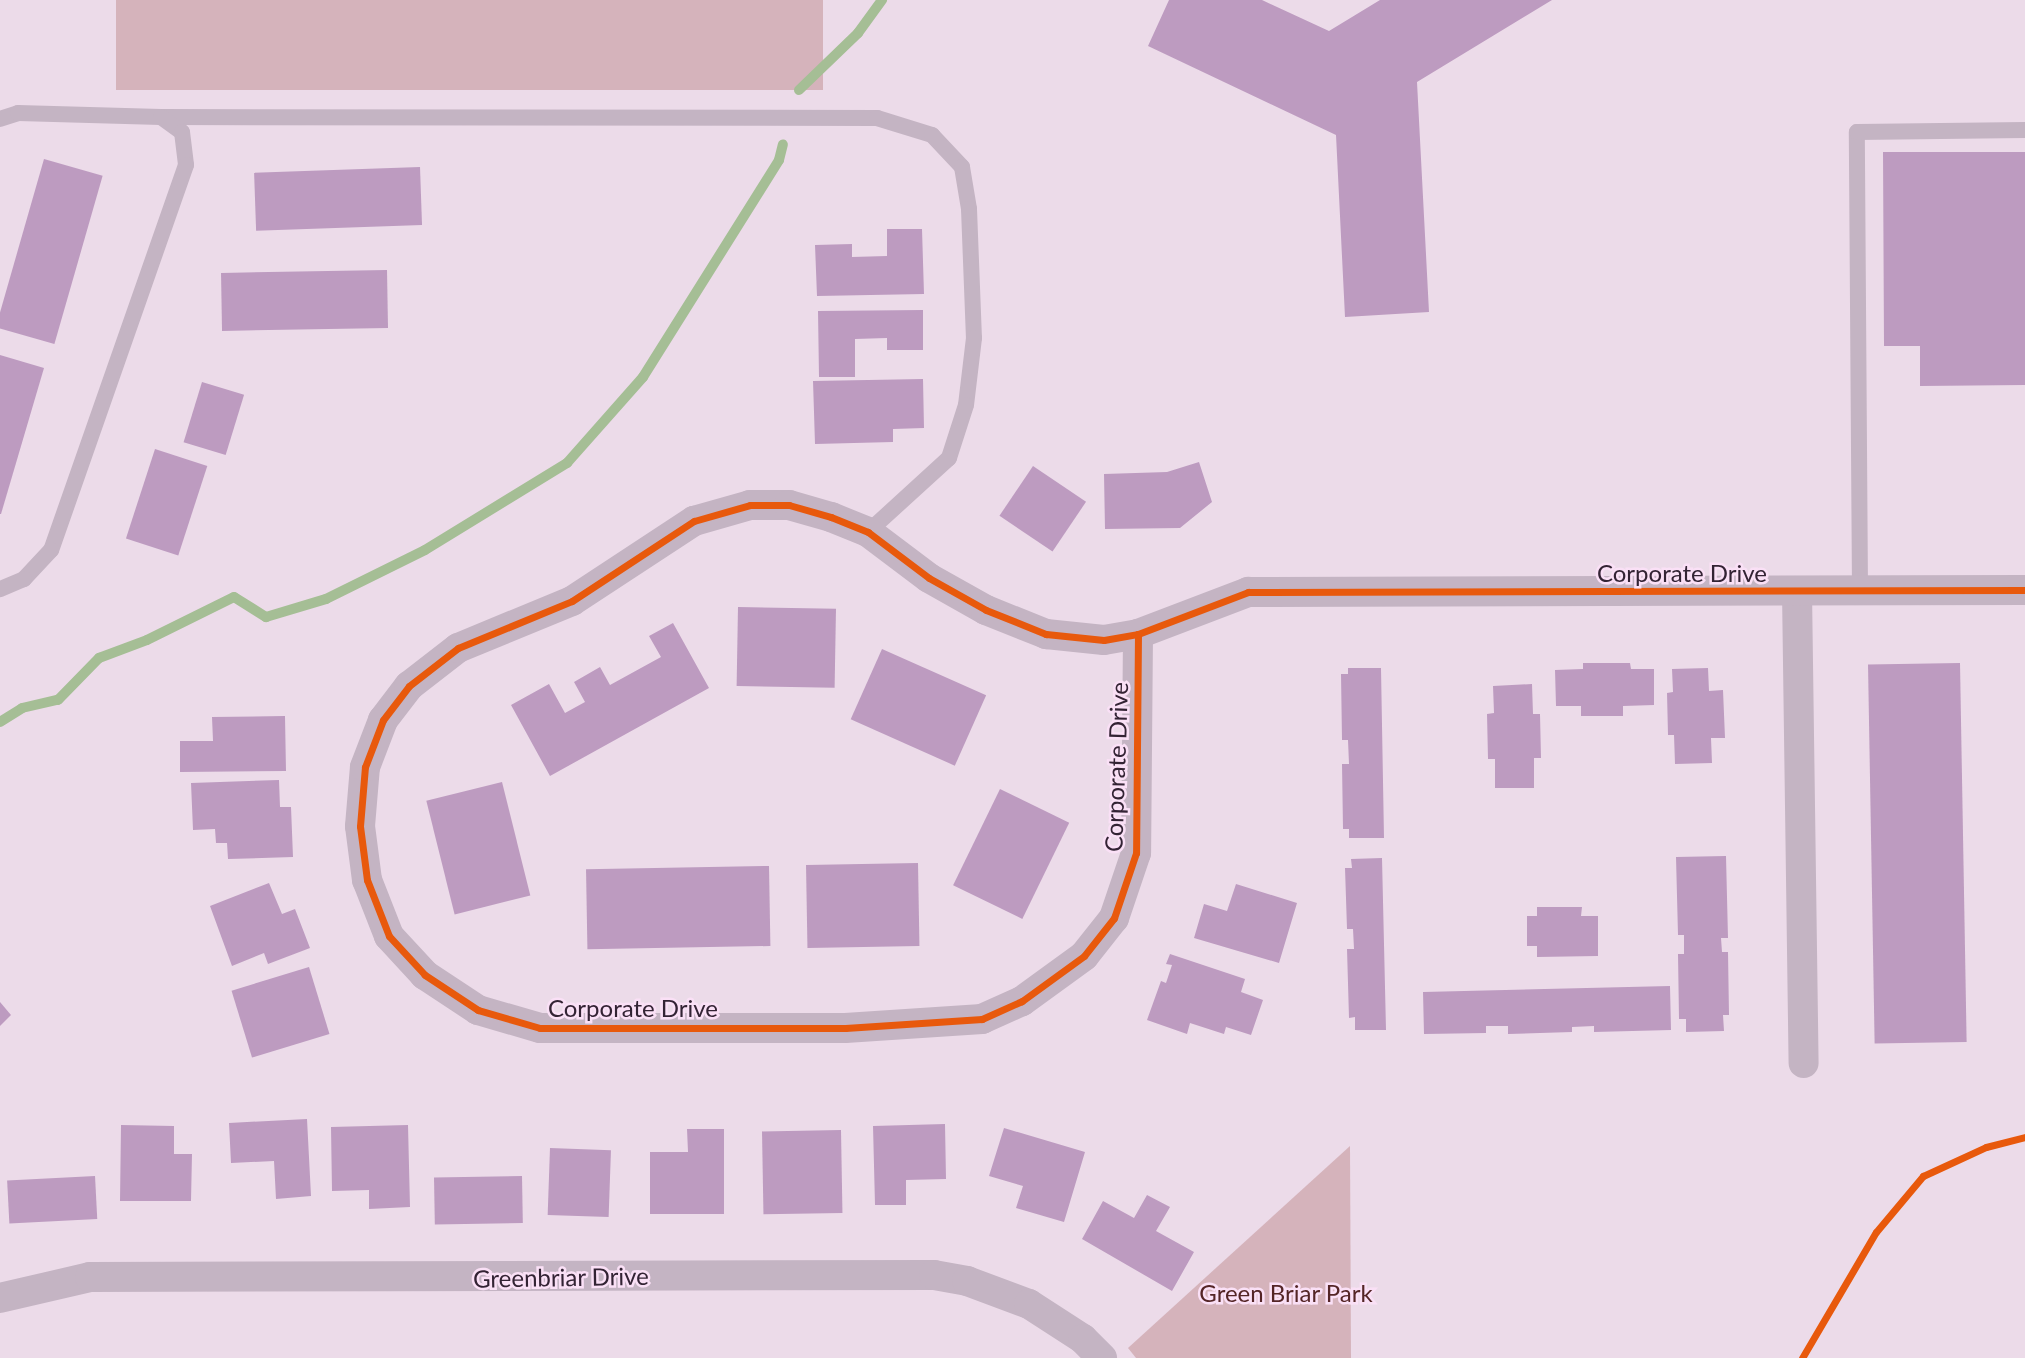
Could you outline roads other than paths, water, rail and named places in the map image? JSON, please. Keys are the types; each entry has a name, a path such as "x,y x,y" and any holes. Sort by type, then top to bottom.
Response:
{"street":[{"name":"Corporate Drive","path":"1138,634 1136,853 1114,918 1084,956 1022,1001 982,1019 845,1028 540,1028 478,1010 425,975 389,936 367,880 360,827 365,766 383,720 409,686 458,648 572,601 694,522 730,509 789,505 867,532 929,578 986,610 1046,634 1104,639 1138,634 1248,592 2025,590"},
{"path":"1797,591 1804,1063"},
{"name":"Greenbriar Drive","path":"0,1298 90,1277 934,1275 967,1281 1030,1304 1075,1333 1102,1358"}],"lane":[{"path":"0,119 18,113 161,117 877,118 932,135 962,167 969,209 974,338 966,405 949,458 867,532"},
{"path":"0,589 24,579 51,550 186,165 182,132 161,117"},
{"path":"1860,591 1857,132 2025,130"}],"waterway":[{"path":"799,90 858,33 882,0"},
{"path":"0,722 22,708 58,700 99,658 147,640 234,597 266,617 326,599 425,550 567,463 643,377 779,160 783,144"}],"park label":[{"name":"Green Briar Park","path":"1286,1293"}]}
